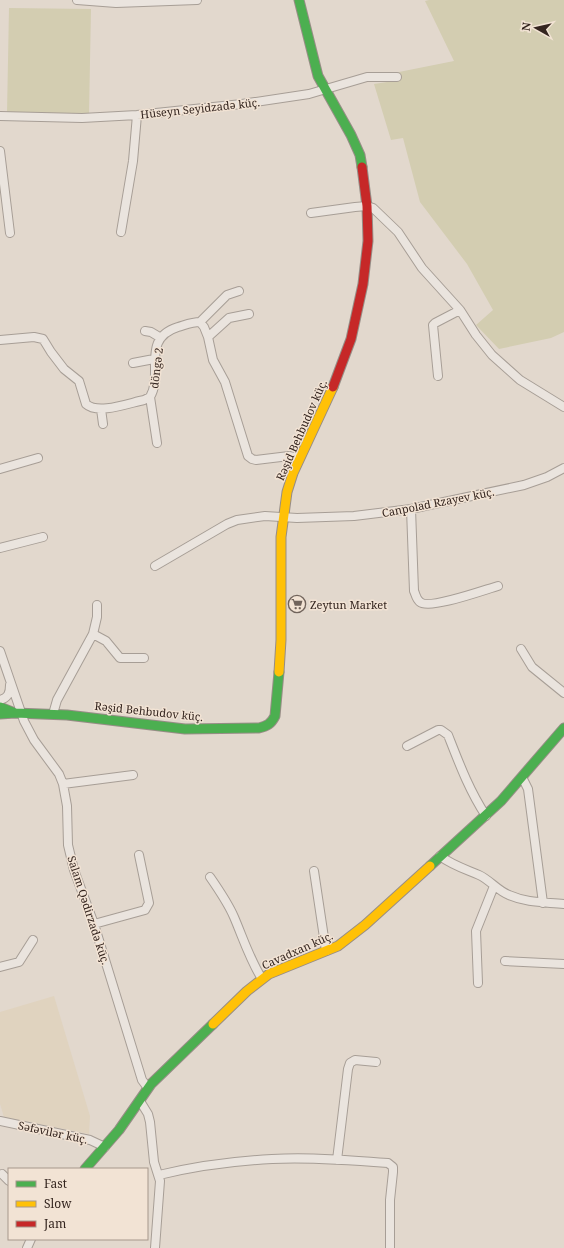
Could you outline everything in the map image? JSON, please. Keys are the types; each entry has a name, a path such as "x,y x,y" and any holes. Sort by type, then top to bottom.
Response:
{"street":[{"path":"77,0 116,3 197,0"},
{"name":"Rəşid Behbudov küç.","path":"0,714 53,714 185,729 259,728 267,726 272,722 275,716 281,659 280,556 283,517 289,482 329,397 344,360 359,306 367,255 368,234 367,206 360,155 351,135 324,89 315,64 299,0"},
{"name":"Hüseyn Seyidzadə küç.","path":"0,116 82,118 137,115 242,104 309,94 367,77 397,77"},
{"path":"121,232 133,161 137,115"},
{"path":"0,151 10,233"},
{"path":"311,213 367,206 373,208 398,232 422,268 460,310 481,342 502,364 520,380 564,407"},
{"path":"239,291 227,295 200,322 208,337 213,360 225,382 248,456 256,460 288,456 299,458"},
{"path":"438,376 433,325 460,310"},
{"path":"208,337 229,318 249,314"},
{"name":"döngə 2","path":"101,409 150,398 154,387 155,351 161,338 165,333 173,328 194,322 200,322"},
{"path":"145,331 151,332 161,338"},
{"path":"0,340 34,337 43,339 50,352 64,369 79,381 83,400 86,404 93,408 101,409 103,424"},
{"path":"133,363 154,359"},
{"path":"150,398 156,443"},
{"path":"0,469 38,458"},
{"name":"Canpolad Rzayev küç.","path":"155,566 227,524 237,520 265,516 297,518 354,516 411,509 524,485 547,478 564,468"},
{"path":"411,509 414,591 420,603 427,605 438,603 498,586"},
{"path":"0,548 43,537"},
{"path":"53,714 57,700 93,634 97,617 97,605"},
{"path":"93,634 106,641 120,658 144,658"},
{"path":"521,649 532,667 564,693"},
{"name":"Salam Qədirzadə küç.","path":"0,652 10,680 18,714 58,774 63,784 67,806 67,835 70,858 94,924 142,1080 148,1088"},
{"path":"0,700 8,696 10,691 10,680"},
{"path":"0,707 18,714"},
{"name":"Cavadxan küç.","path":"86,1168 128,1118 148,1088 236,1002 262,979 278,970 338,946 365,925 486,816 564,728"},
{"path":"407,746 438,730 445,731 448,734 476,800 486,816"},
{"path":"63,784 133,775"},
{"path":"522,777 528,789 543,903"},
{"path":"94,924 145,910 147,907 149,903 139,855"},
{"path":"440,856 453,864 480,875 509,895 529,901 564,904"},
{"path":"314,871 326,951"},
{"path":"210,877 234,915 255,968 262,979"},
{"path":"478,983 476,931 494,886"},
{"path":"0,968 19,962 33,940"},
{"path":"505,961 564,964"},
{"path":"337,1160 348,1068 350,1063 355,1060 376,1062"},
{"path":"140,1101 148,1114 154,1162 160,1175 156,1248"},
{"name":"Səfəvilər küç.","path":"0,1121 90,1140 105,1147"},
{"path":"160,1175 184,1169 259,1160 337,1160 388,1163 393,1167 390,1200 390,1248"},
{"path":"2,1174 8,1180"}],"shaded area":[{"path":"564,0 564,332 551,338 499,349 476,325 493,310 467,264 420,202 403,138 391,140 374,84 400,80 399,72 454,61 425,1"},
{"path":"9,8 91,9 89,114 7,113"},
{"path":"54,996 90,1116 89,1134 4,1117 0,1104 0,1012"}],"traffic: fast":[{"path":"299,0 318,76 351,135 360,155 362,167"},
{"path":"15,713 67,715 185,729 259,728 268,724 275,716 279,672"},
{"path":"0,707 15,713 0,714"},
{"path":"430,866 501,801 564,728"},
{"path":"86,1168 119,1130 151,1084 213,1024"}],"traffic: slow":[{"path":"279,672 281,640 281,537 287,492 293,473 333,387"},
{"path":"213,1024 247,991 269,974 338,946 365,925 430,866"}],"traffic: jam":[{"path":"333,387 351,339 363,284 368,241 367,206 362,167"}],"place":[{"name":"Zeytun Market","path":"297,604"}]}
